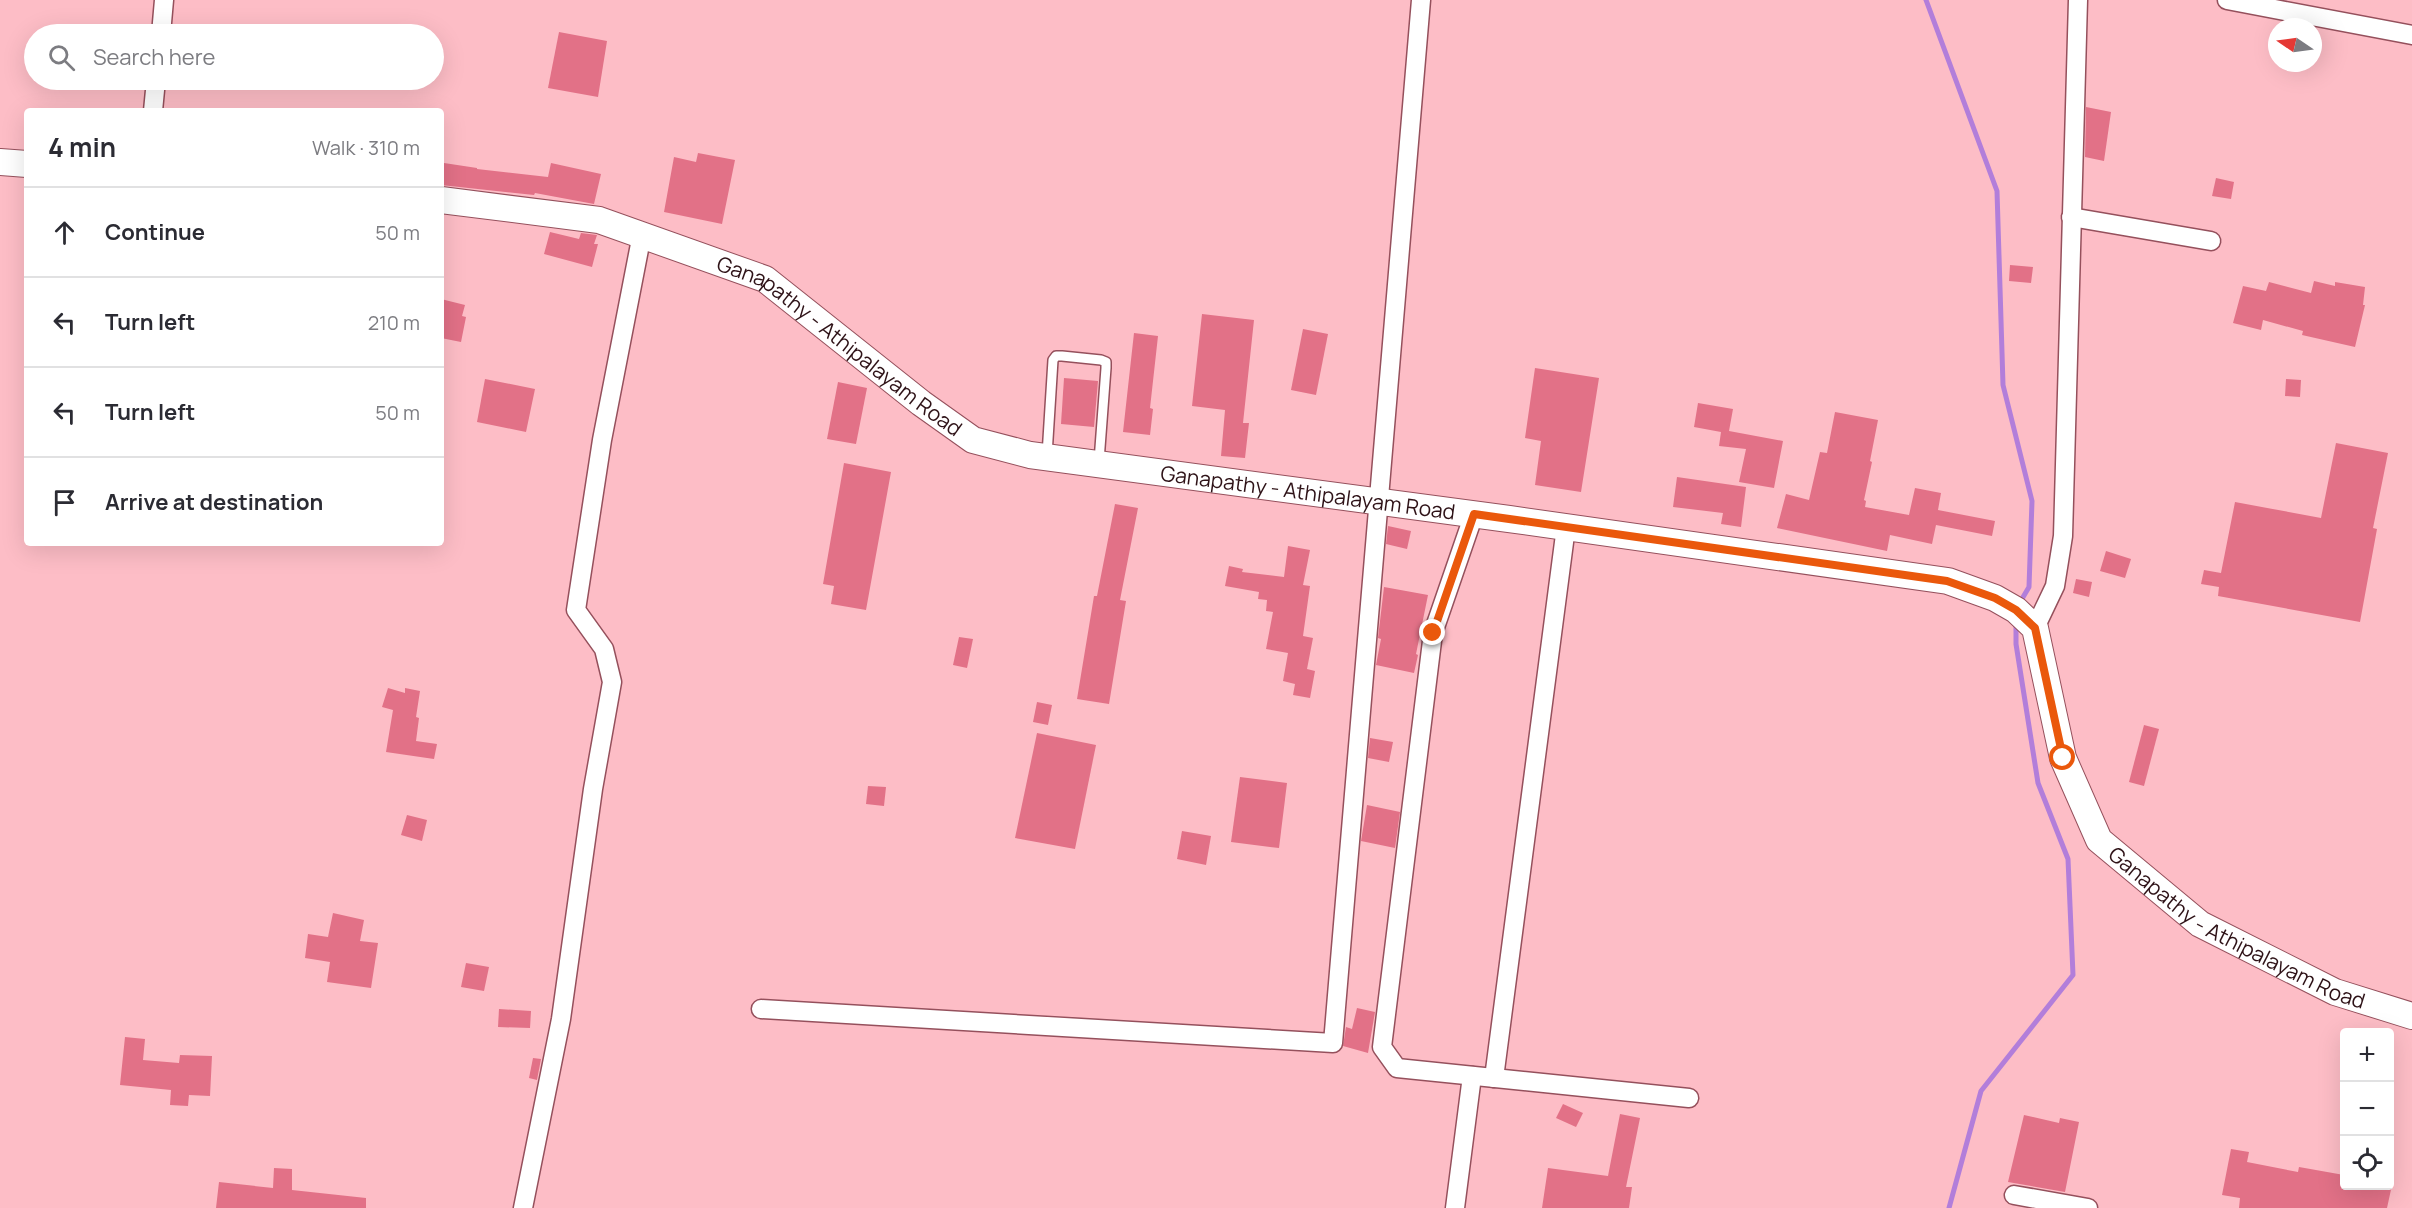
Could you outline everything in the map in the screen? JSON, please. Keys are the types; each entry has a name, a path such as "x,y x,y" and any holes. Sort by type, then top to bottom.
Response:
{"main road":[{"path":"0,162 24,164"},
{"name":"Ganapathy - Athipalayam Road","path":"444,200 599,220 765,279 921,403 973,440 1047,457 1474,514 1947,581 1995,598 2016,610 2035,628 2063,758 2099,840 2200,924 2335,992 2412,1016"}],"street":[{"path":"162,24 164,0"},
{"path":"761,1009 1333,1043 1421,0"},
{"path":"2035,628 2055,586 2063,536 2078,0"},
{"path":"2227,0 2412,35"},
{"path":"153,108 155,90"},
{"path":"2071,217 2211,241"},
{"path":"524,1208 561,1019 593,789 612,682 604,649 576,609 602,440 642,234"},
{"path":"1474,514 1433,633 1382,1047 1397,1068 1689,1098"},
{"path":"1494,1078 1566,527"},
{"path":"1455,1208 1472,1076"},
{"path":"2014,1195 2088,1208"}],"lane":[{"path":"1047,457 1053,360 1056,356 1101,360 1106,362 1106,368 1099,464"}],"building":[{"path":"559,32 607,41 598,97 548,88"},
{"path":"2086,107 2111,112 2104,161 2085,157"},
{"path":"698,153 735,160 722,224 664,212 674,157 696,162"},
{"path":"444,163 548,177 551,163 601,174 594,204 535,193 534,195 444,185"},
{"path":"2216,178 2234,182 2231,199 2212,196"},
{"path":"550,232 579,239 581,233 597,235 594,244 598,244 592,267 544,254"},
{"path":"2010,265 2033,267 2031,283 2009,281"},
{"path":"2314,281 2335,286 2335,282 2365,287 2363,305 2365,305 2355,347 2302,335 2303,331 2263,320 2261,330 2233,323 2243,286 2266,291 2269,282 2311,293"},
{"path":"444,300 465,305 462,316 466,317 461,342 444,339"},
{"path":"1202,314 1254,320 1243,423 1249,423 1245,458 1221,456 1225,410 1192,406"},
{"path":"1303,329 1328,334 1316,395 1291,390"},
{"path":"1134,333 1158,336 1150,408 1153,409 1150,435 1123,432"},
{"path":"1535,368 1599,378 1581,492 1535,485 1541,441 1525,438"},
{"path":"1064,378 1098,381 1094,427 1061,424"},
{"path":"485,379 535,389 526,432 477,422"},
{"path":"2286,379 2301,380 2300,397 2285,396"},
{"path":"838,382 867,388 856,444 827,439"},
{"path":"1698,403 1733,409 1729,431 1783,441 1774,488 1739,482 1746,449 1719,446 1721,432 1694,427"},
{"path":"1835,412 1878,420 1864,500 1866,501 1865,507 1909,515 1915,488 1941,493 1938,510 1995,521 1992,536 1936,525 1932,544 1890,535 1887,551 1777,528 1786,494 1809,500 1820,452 1827,453"},
{"path":"2336,443 2388,453 2373,528 2377,529 2360,622 2218,596 2219,587 2201,584 2204,570 2221,573 2235,502 2321,518"},
{"path":"844,463 891,472 866,610 831,604 834,586 823,584"},
{"path":"1677,477 1746,487 1741,527 1721,524 1723,513 1673,507"},
{"path":"1115,504 1138,508 1120,600 1126,601 1109,704 1077,699 1094,596 1097,596"},
{"path":"1388,526 1411,531 1407,549 1386,544"},
{"path":"1288,546 1310,550 1303,585 1310,586 1303,636 1313,638 1307,669 1315,671 1310,698 1293,695 1295,684 1283,681 1288,653 1266,649 1273,612 1266,611 1267,600 1258,599 1259,592 1225,586 1229,566 1243,569 1242,572 1284,577"},
{"path":"2106,551 2131,559 2125,578 2100,571"},
{"path":"2076,579 2092,582 2089,597 2073,593"},
{"path":"1384,587 1428,595 1414,673 1376,665 1381,639 1378,638"},
{"path":"959,637 973,639 967,668 953,665"},
{"path":"388,688 405,693 405,688 420,691 416,717 419,718 416,741 437,744 434,759 386,752 393,710 382,707"},
{"path":"1037,702 1052,705 1048,725 1033,722"},
{"path":"2144,725 2159,729 2144,786 2129,782"},
{"path":"1037,733 1096,745 1075,849 1015,838"},
{"path":"1370,738 1393,742 1389,762 1368,758"},
{"path":"1240,777 1287,783 1279,848 1231,842"},
{"path":"868,786 886,787 884,806 866,804"},
{"path":"1367,805 1400,812 1395,848 1361,841"},
{"path":"407,815 427,820 422,841 401,835"},
{"path":"1182,831 1211,836 1206,865 1177,859"},
{"path":"333,913 364,920 360,941 378,943 371,988 327,982 330,962 305,958 308,934 328,937"},
{"path":"466,963 489,967 484,991 461,987"},
{"path":"1357,1008 1375,1012 1368,1053 1343,1046 1346,1027 1352,1029"},
{"path":"499,1009 531,1011 530,1028 498,1027"},
{"path":"125,1037 145,1039 143,1060 179,1063 180,1055 212,1056 210,1096 189,1095 188,1106 170,1105 171,1090 120,1085"},
{"path":"533,1058 541,1059 537,1080 529,1078"},
{"path":"1563,1104 1583,1113 1576,1127 1556,1118"},
{"path":"1620,1114 1640,1118 1626,1187 1632,1187 1629,1208 1542,1208 1548,1168 1608,1176"},
{"path":"2024,1115 2059,1123 2060,1118 2079,1122 2065,1192 2008,1182"},
{"path":"2231,1149 2249,1152 2247,1162 2298,1172 2299,1167 2340,1174 2340,1190 2391,1190 2387,1208 2239,1208 2240,1198 2222,1195"},
{"path":"274,1168 292,1169 292,1190 366,1198 366,1208 216,1208 219,1182 273,1188"}],"waterway":[{"path":"1926,0 1997,191 2003,385 2032,501 2029,587 2019,604"},
{"path":"1949,1208 1981,1091 2073,975 2068,859 2038,783 2016,644 2016,621"}],"route":[{"path":"1433,633 1474,514 1947,581 1995,598 2016,610 2035,628 2063,758"}]}
